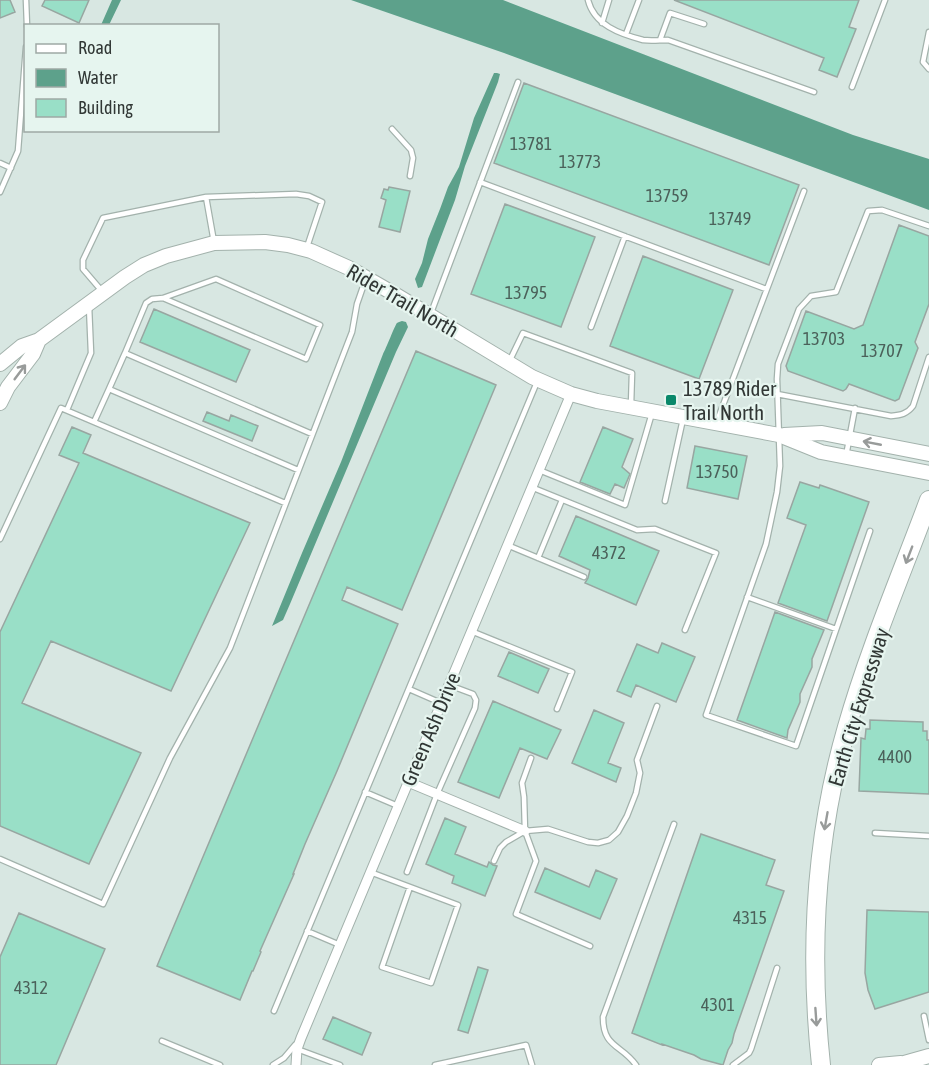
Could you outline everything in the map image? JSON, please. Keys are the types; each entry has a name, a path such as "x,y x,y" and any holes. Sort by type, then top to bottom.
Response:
{"highway":[{"name":"Earth City Expressway","path":"821,1065 815,999 815,937 819,866 830,796 843,739 857,694 929,500"}],"street":[{"name":"Rider Trail North","path":"0,364 22,346 39,340 103,292 144,265 166,256 214,243 265,242 306,250 349,268 509,363 571,394 597,401 779,435 821,452 929,473"},
{"name":"Rider Trail North","path":"0,403 8,387 33,354 39,340"},
{"name":"Green Ash Drive","path":"296,1065 297,1049 301,1038 571,394"},
{"name":"Rider Trail North","path":"779,435 822,433 929,454"},
{"path":"408,782 525,831"},
{"path":"879,1065 899,1064 929,1056"}],"lane":[{"path":"26,0 27,24"},
{"path":"588,0 591,10 602,23 612,29 645,40 668,40 813,92"},
{"path":"602,23 609,0"},
{"path":"626,34 639,0"},
{"path":"852,87 885,0"},
{"path":"660,40 670,13 704,24"},
{"path":"929,32 923,62 929,69"},
{"path":"0,192 18,151 24,73"},
{"path":"430,315 518,82"},
{"path":"392,129 411,150 413,158 410,176"},
{"path":"0,163 11,168"},
{"path":"480,182 766,289"},
{"path":"716,423 804,191"},
{"path":"103,292 82,269 83,261 103,218 206,197 296,194 309,196 322,202 306,250"},
{"path":"206,197 214,243"},
{"path":"870,531 796,746 706,715 765,544 774,509 780,466 778,364 799,309 811,296 836,292 868,211 882,210 929,226"},
{"path":"591,327 625,236"},
{"path":"0,859 103,904 170,758 230,648 352,332 357,304 366,278"},
{"path":"94,422 146,303 152,299 163,298 216,279 320,325 306,359 163,298"},
{"path":"67,410 91,353 89,303"},
{"path":"509,363 523,333 632,373 631,407"},
{"path":"125,353 312,434"},
{"path":"777,394 891,416 902,415 913,406 929,357"},
{"path":"274,1011 538,379"},
{"path":"109,389 298,470"},
{"path":"0,539 61,408 285,503"},
{"path":"845,458 855,408"},
{"path":"539,470 625,505 652,411"},
{"path":"665,501 684,417"},
{"path":"531,487 637,530 655,529 716,553 685,630"},
{"path":"538,558 562,500"},
{"path":"507,545 584,577"},
{"path":"747,597 836,628"},
{"path":"471,631 572,672 557,709"},
{"path":"407,872 437,794 475,708 476,700 473,694 449,685"},
{"path":"409,689 441,703"},
{"path":"494,861 500,848 506,842 525,831 548,829 598,843 609,840 618,832 636,793 640,773 637,760 657,706"},
{"path":"531,758 522,783 525,831 536,861 516,914 590,946"},
{"path":"365,792 398,806"},
{"path":"636,1065 608,1039 604,1031 603,1017 674,824"},
{"path":"875,833 929,836"},
{"path":"370,872 458,904 431,983 382,967 410,887"},
{"path":"307,931 340,945"},
{"path":"733,1065 751,1049 777,968"},
{"path":"924,1016 929,1040"},
{"path":"273,1065 284,1058 301,1038"},
{"path":"162,1041 220,1065"},
{"path":"435,1065 526,1045 532,1065"},
{"path":"297,1049 340,1065"}],"water":[{"path":"112,0 121,0 109,24 101,24"},
{"path":"351,0 503,0 853,135 929,159 929,210 504,53"},
{"path":"494,73 500,74 498,82 422,287 418,288 415,279 428,239 448,187 459,167 474,118"},
{"path":"406,322 408,327 290,604 283,620 272,626 341,462 383,354 397,323"}],"building":[{"path":"0,0 10,0 15,12 0,18"},
{"path":"45,0 89,0 79,23 42,6"},
{"path":"674,0 859,0 849,27 856,29 837,77 819,70 824,58"},
{"path":"524,83 799,185 769,265 494,163"},
{"path":"389,187 410,191 400,232 379,227 386,200 381,198 384,189 388,190"},
{"path":"505,204 595,237 561,327 471,294"},
{"path":"899,225 929,236 929,304 915,342 918,348 899,399 895,401 849,384 843,391 788,371 786,366 806,311 854,329 863,325"},
{"path":"643,256 733,290 699,379 610,346"},
{"path":"154,309 250,350 236,382 140,342"},
{"path":"416,351 496,385 402,610 347,587 342,600 398,624 240,1000 157,966"},
{"path":"207,412 229,421 231,415 258,426 252,441 203,421"},
{"path":"72,427 91,435 83,453 250,523 171,691 51,641 22,703 141,753 89,864 0,826 0,632 79,463 59,455"},
{"path":"603,427 633,439 622,467 630,474 624,488 615,484 610,494 580,482"},
{"path":"695,446 747,456 738,499 687,488"},
{"path":"800,482 819,488 820,485 869,502 827,621 778,603 806,525 787,518"},
{"path":"576,516 659,551 636,605 585,583 590,570 559,556"},
{"path":"775,612 824,630 800,694 800,702 787,738 737,720"},
{"path":"662,643 695,657 676,702 636,685 631,697 617,691 637,644 658,653"},
{"path":"509,652 549,669 538,693 498,676"},
{"path":"493,701 561,730 547,759 520,748 499,798 458,782"},
{"path":"594,710 624,723 608,763 621,768 616,782 572,763"},
{"path":"870,720 923,722 923,731 927,731 927,740 929,740 929,794 859,791 861,738 865,739 866,729 870,729"},
{"path":"445,818 466,827 455,854 487,867 489,862 497,866 485,896 452,883 454,876 426,864"},
{"path":"701,834 775,860 766,885 784,891 723,1065 632,1033"},
{"path":"545,868 589,887 596,870 617,879 600,919 535,892"},
{"path":"867,910 929,912 929,992 875,1009 865,973"},
{"path":"19,913 105,949 56,1065 0,1065 0,957"},
{"path":"478,967 488,970 468,1033 458,1030"},
{"path":"333,1017 371,1033 362,1055 323,1039"}],"place":[{"name":"13789 Rider Trail North","path":"671,400"}]}
